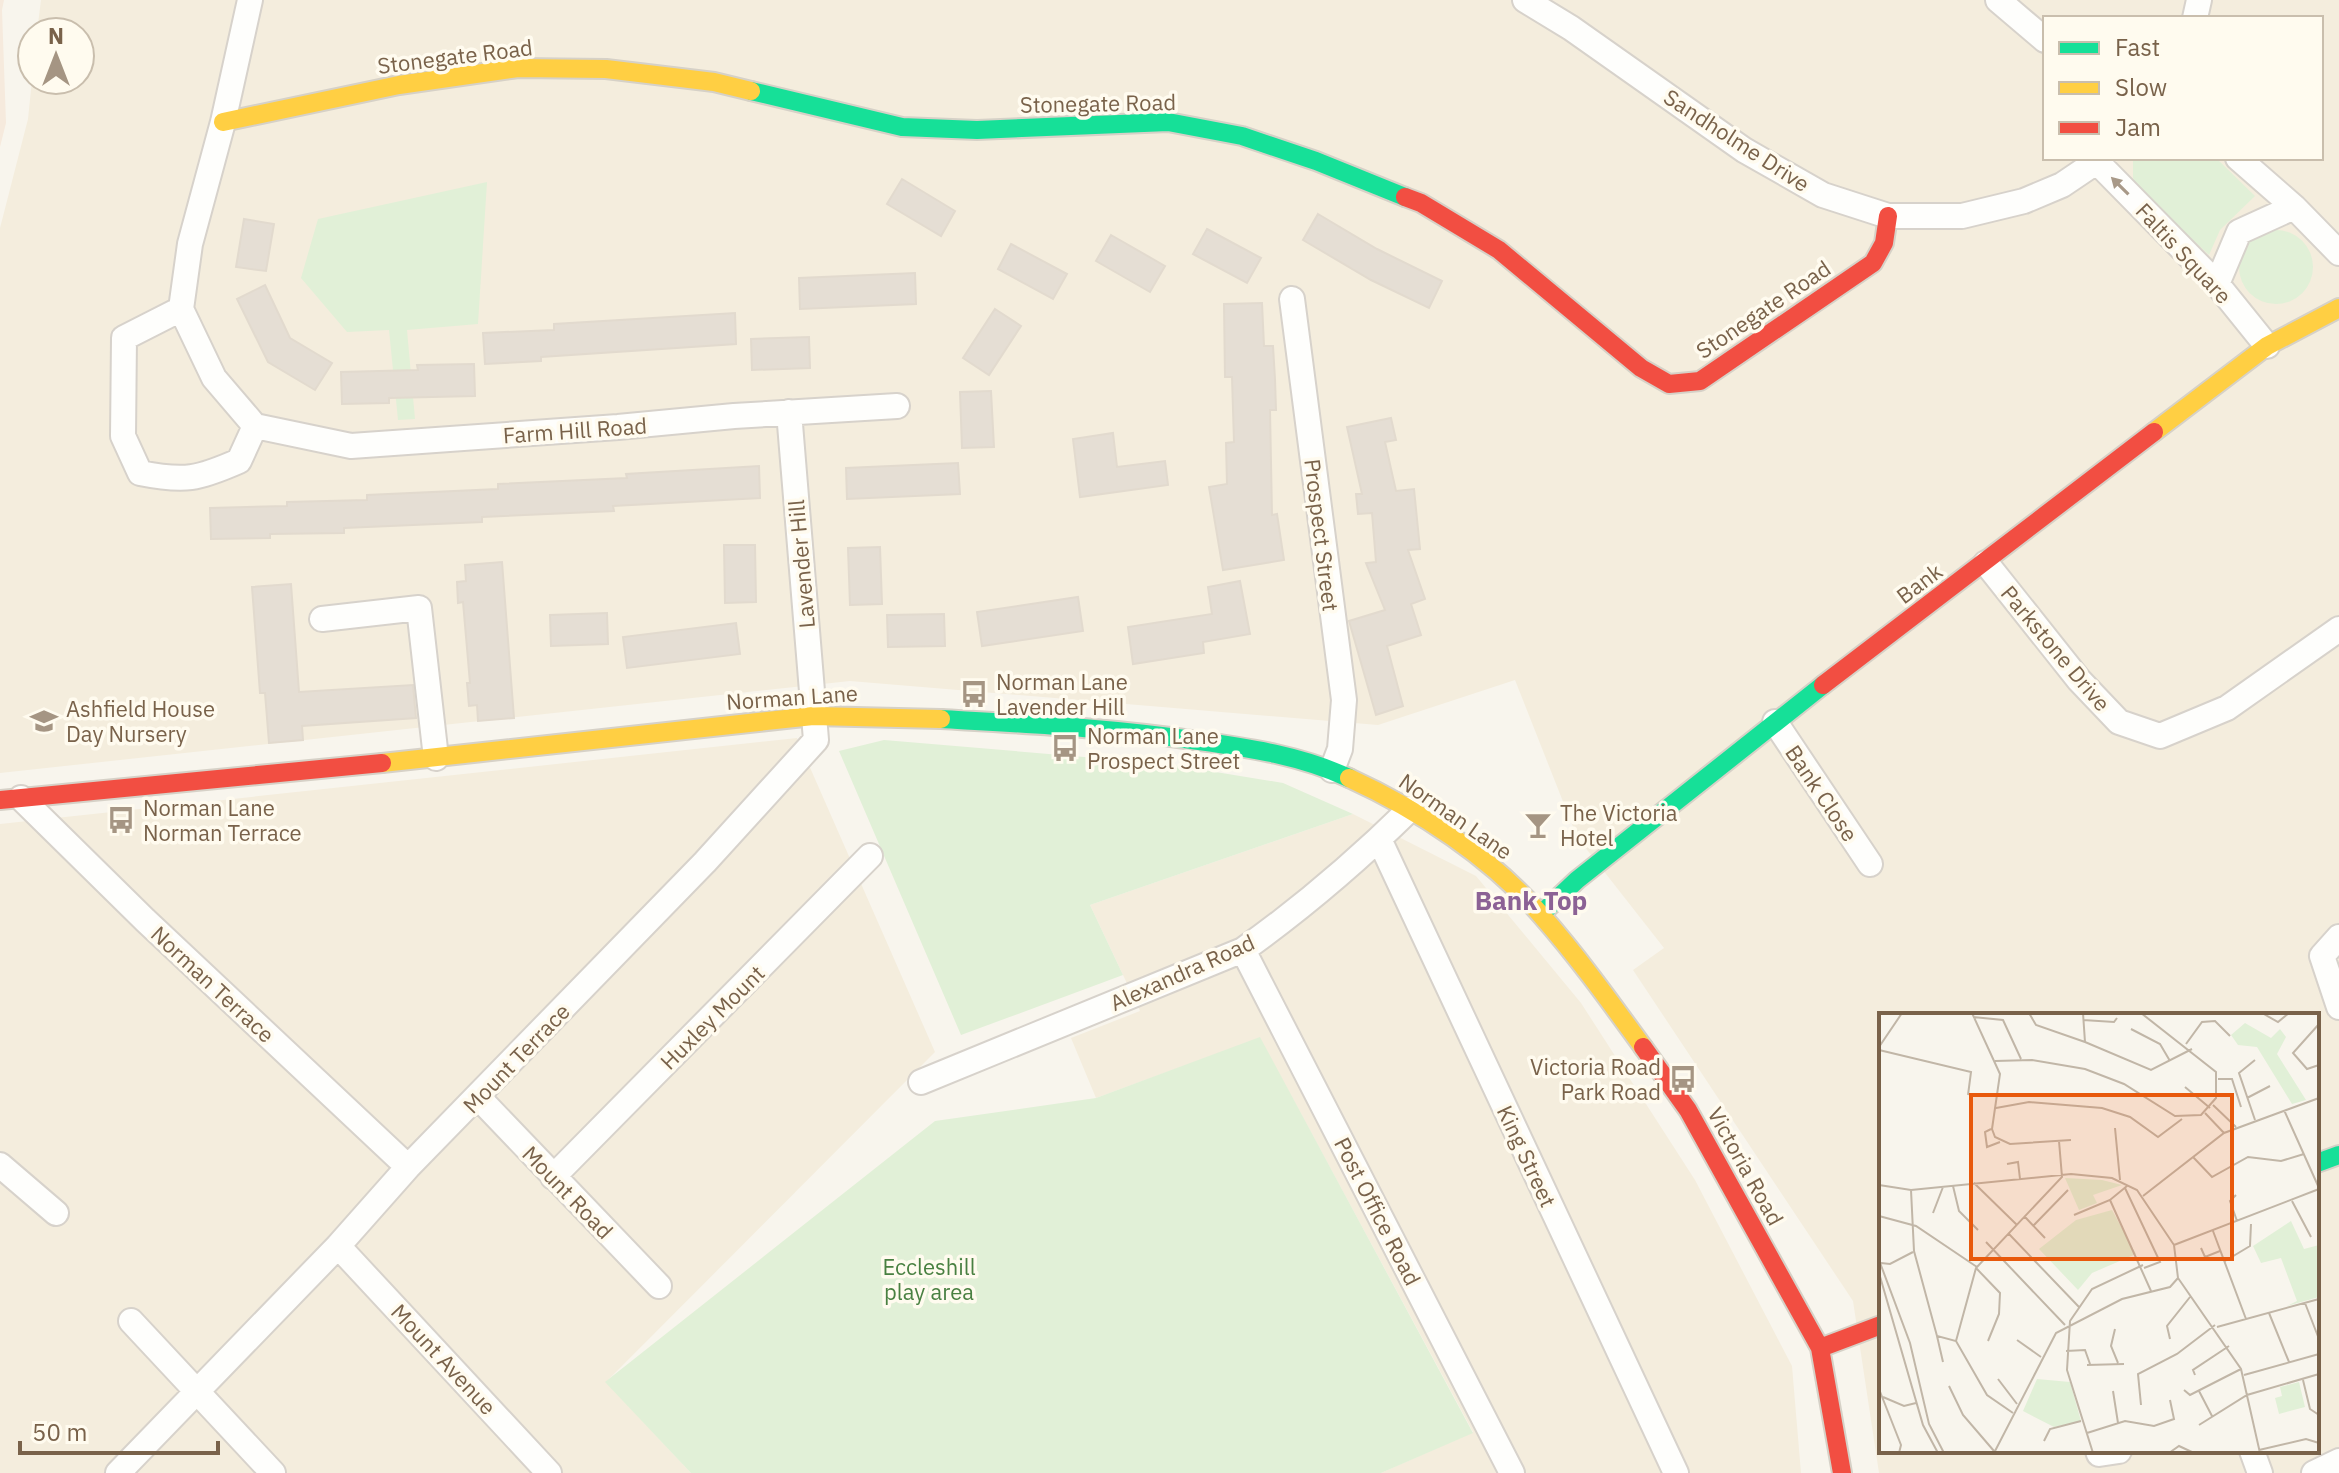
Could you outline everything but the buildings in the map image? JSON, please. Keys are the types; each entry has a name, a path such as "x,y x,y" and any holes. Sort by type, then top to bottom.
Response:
{"street":[{"path":"181,309 124,338 123,436 140,473 166,478 202,477 239,461 255,426 214,378 181,309 190,244 223,122 250,0"},
{"name":"Sandholme Drive","path":"1525,0 1571,28 1744,150 1823,195 1888,216 1962,216 2012,204 2062,185 2099,160"},
{"path":"1998,0 2043,38"},
{"name":"Stonegate Road","path":"223,122 399,85 518,68 606,69 714,82 902,127 977,130 1168,122 1242,136 1316,161 1421,203 1499,250 1641,368 1669,384 1700,381 1873,263 1884,243 1888,216"},
{"name":"Faltis Square","path":"2099,160 2217,284 2267,346"},
{"path":"2240,160 2294,207 2339,253"},
{"path":"2217,284 2239,232 2294,207"},
{"name":"Prospect Street","path":"1292,299 1344,700 1340,749 1332,770"},
{"name":"Bank","path":"1541,914 1577,880 1775,722 2267,346 2339,308"},
{"name":"Farm Hill Road","path":"255,426 351,446 897,406"},
{"name":"Lavender Hill","path":"789,412 813,716"},
{"name":"Parkstone Drive","path":"1986,563 2079,680 2119,722 2160,736 2227,708 2339,629"},
{"path":"322,619 419,608 436,758"},
{"name":"Norman Lane","path":"10,799 436,758 813,716 896,716 1127,730 1257,749 1332,770 1410,809 1481,858 1541,914"},
{"name":"Mount Terrace","path":"118,1473 338,1246 408,1167 705,862 816,740 813,716"},
{"name":"Bank Close","path":"1775,722 1870,864"},
{"name":"Norman Terrace","path":"10,799 145,920 408,1167"},
{"name":"Alexandra Road","path":"921,1082 1243,950 1287,918 1410,809"},
{"name":"King Street","path":"1379,839 1676,1473"},
{"name":"Huxley Mount","path":"553,1177 870,856"},
{"name":"Victoria Road","path":"1541,914 1688,1110 1820,1348 1842,1473"},
{"path":"2339,937 2322,956 2339,1007"},
{"name":"Post Office Road","path":"1243,950 1512,1473"},
{"name":"Mount Road","path":"478,1097 659,1286"},
{"path":"2319,1162 2339,1155"},
{"path":"0,1165 56,1213"},
{"name":"Mount Avenue","path":"338,1246 549,1473"},
{"path":"131,1321 273,1473"},
{"path":"1820,1348 1879,1326"},
{"path":"2253,1453 2260,1473"},
{"path":"2314,1473 2339,1461"}],"shaded area":[{"path":"0,0 4,0 6,123 0,147"},
{"path":"41,0 2339,0 2339,1473 1879,1473 1853,1301 1633,970 1664,948 1577,837 1515,680 1378,725 850,681 0,773 0,228 28,119 30,96 96,96 96,16 39,16"},
{"path":"797,738 935,1052 606,1382 691,1473 0,1473 0,824"},
{"path":"1353,814 1476,876 1581,1003 1695,1180 1792,1366 1801,1473 1381,1473 1473,1432 1260,1038 1096,1098 1071,1038 1140,1011 1090,905"}],"green space":[{"path":"2133,160 2218,160 2255,196 2220,230 2209,255 2137,188 2133,178"},
{"path":"487,182 478,324 407,330 415,419 398,420 389,330 347,332 301,278 318,219"},
{"path":"2276,230 2297,236 2307,246 2313,267 2307,288 2297,298 2276,304 2255,298 2245,288 2239,267 2245,246 2255,236"},
{"path":"884,740 1167,764 1283,783 1353,814 1090,905 1123,975 961,1035 839,751"},
{"name":"Eccleshill play area","path":"1260,1037 1473,1433 1381,1473 691,1473 605,1382 935,1121 1096,1098"}],"traffic: fast":[{"path":"751,91 902,127 977,130 1168,122 1242,136 1316,161 1405,197"},
{"path":"1541,914 1577,880 1823,685"},
{"path":"941,719 1103,730 1218,744 1294,758 1349,778"},
{"path":"2319,1162 2339,1155"}],"traffic: slow":[{"path":"223,122 399,85 518,68 606,69 714,82 751,91"},
{"path":"2154,432 2267,346 2339,308"},
{"path":"382,763 813,716 941,719"},
{"path":"1349,778 1402,805 1453,837 1522,894 1594,980 1643,1047"}],"traffic: jam":[{"path":"1405,197 1421,203 1499,250 1641,368 1669,384 1700,381 1873,263 1884,243 1888,216"},
{"path":"1823,685 2154,432"},
{"path":"0,800 382,763"},
{"path":"1643,1047 1688,1110 1820,1348 1842,1473"},
{"path":"1820,1348 1879,1326"}],"place":[{"name":"Norman Lane Lavender Hill","path":"974,694"},
{"name":"Ashfield House Day Nursery","path":"44,721"},
{"name":"Norman Lane Prospect Street","path":"1065,748"},
{"name":"Norman Lane Norman Terrace","path":"121,820"},
{"name":"The Victoria Hotel","path":"1538,825"},
{"name":"Victoria Road Park Road","path":"1683,1079"}],"district":[{"name":"Bank Top","path":"1531,900"}]}
